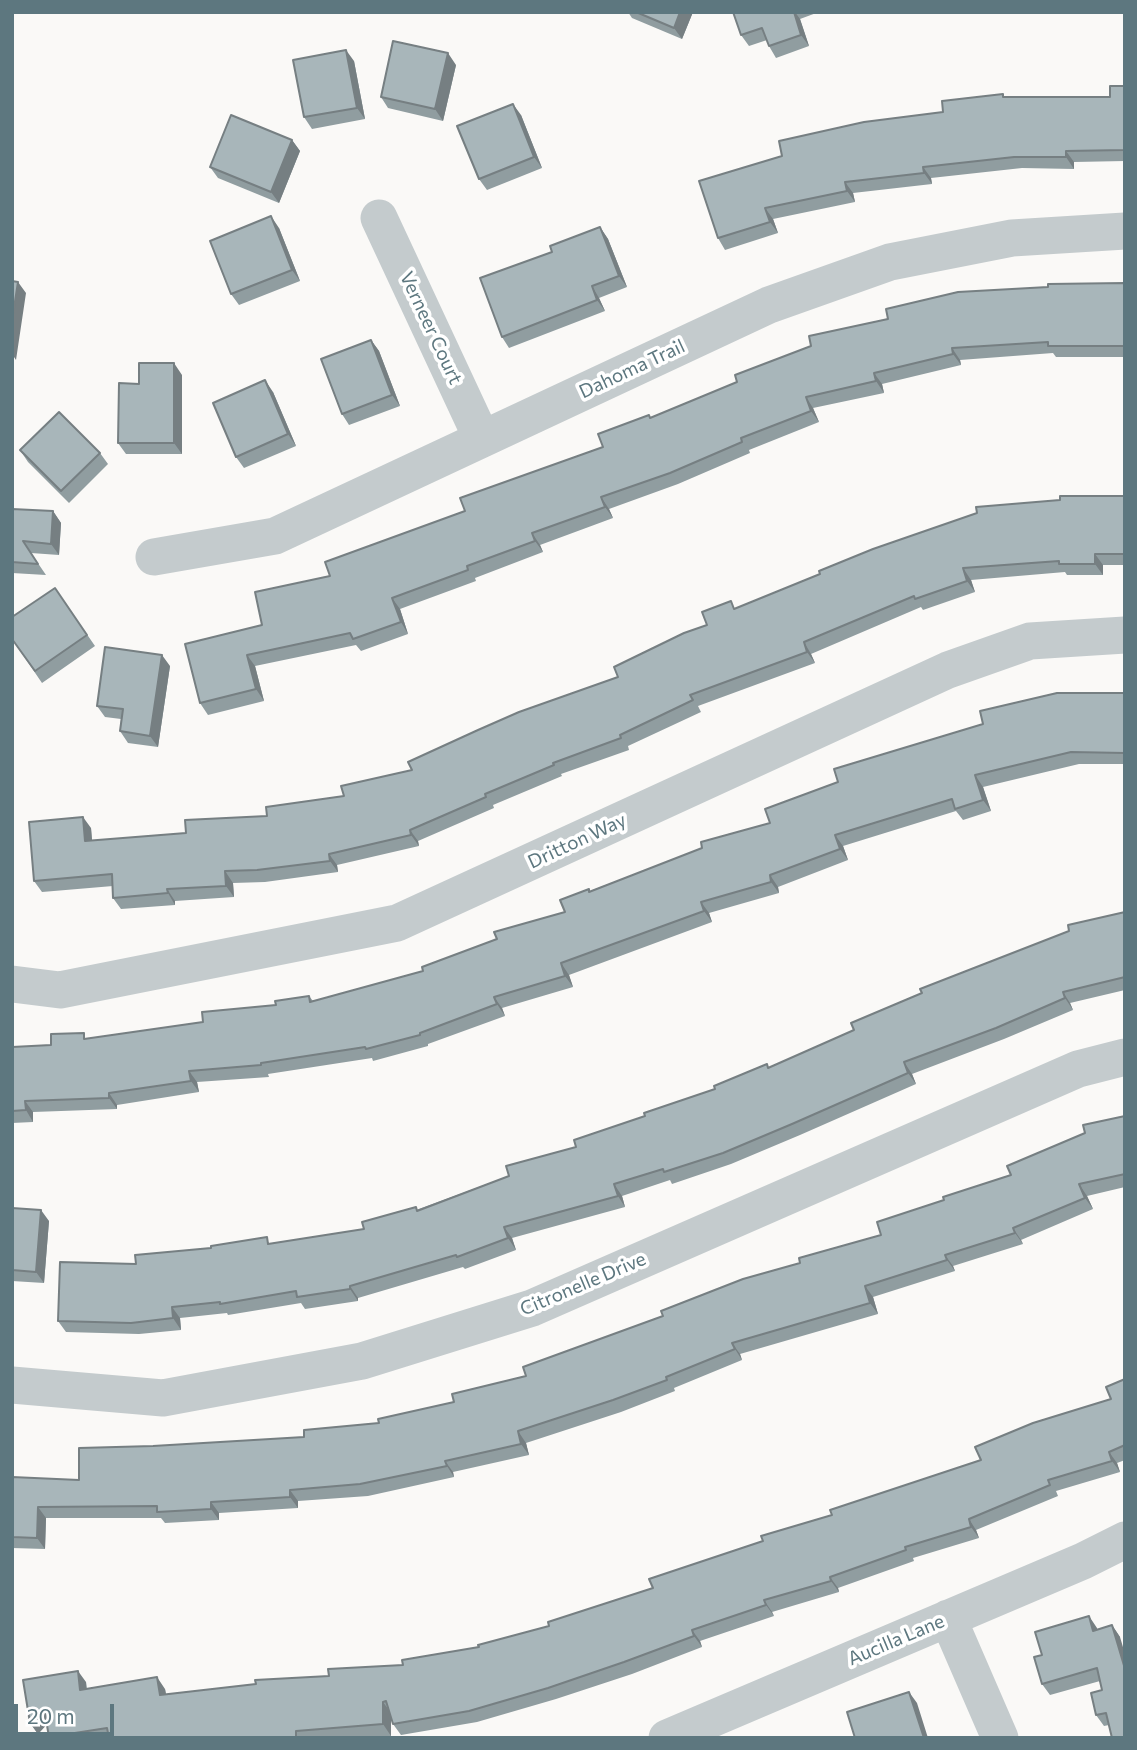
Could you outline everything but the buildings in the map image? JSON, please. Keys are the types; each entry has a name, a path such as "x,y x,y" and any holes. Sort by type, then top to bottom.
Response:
{"street":[{"name":"Verneer Court","path":"379,218 482,439"},
{"name":"Dahoma Trail","path":"154,557 275,536 769,305 890,261 1012,238 1125,231"},
{"name":"Dritton Way","path":"12,984 60,990 397,923 948,670 1030,641 1125,635"},
{"name":"Citronelle Drive","path":"12,1385 163,1398 362,1361 532,1308 1078,1069 1125,1057"},
{"name":"Aucilla Lane","path":"667,1738 1125,1541"},
{"path":"948,1618 1000,1738"}]}
